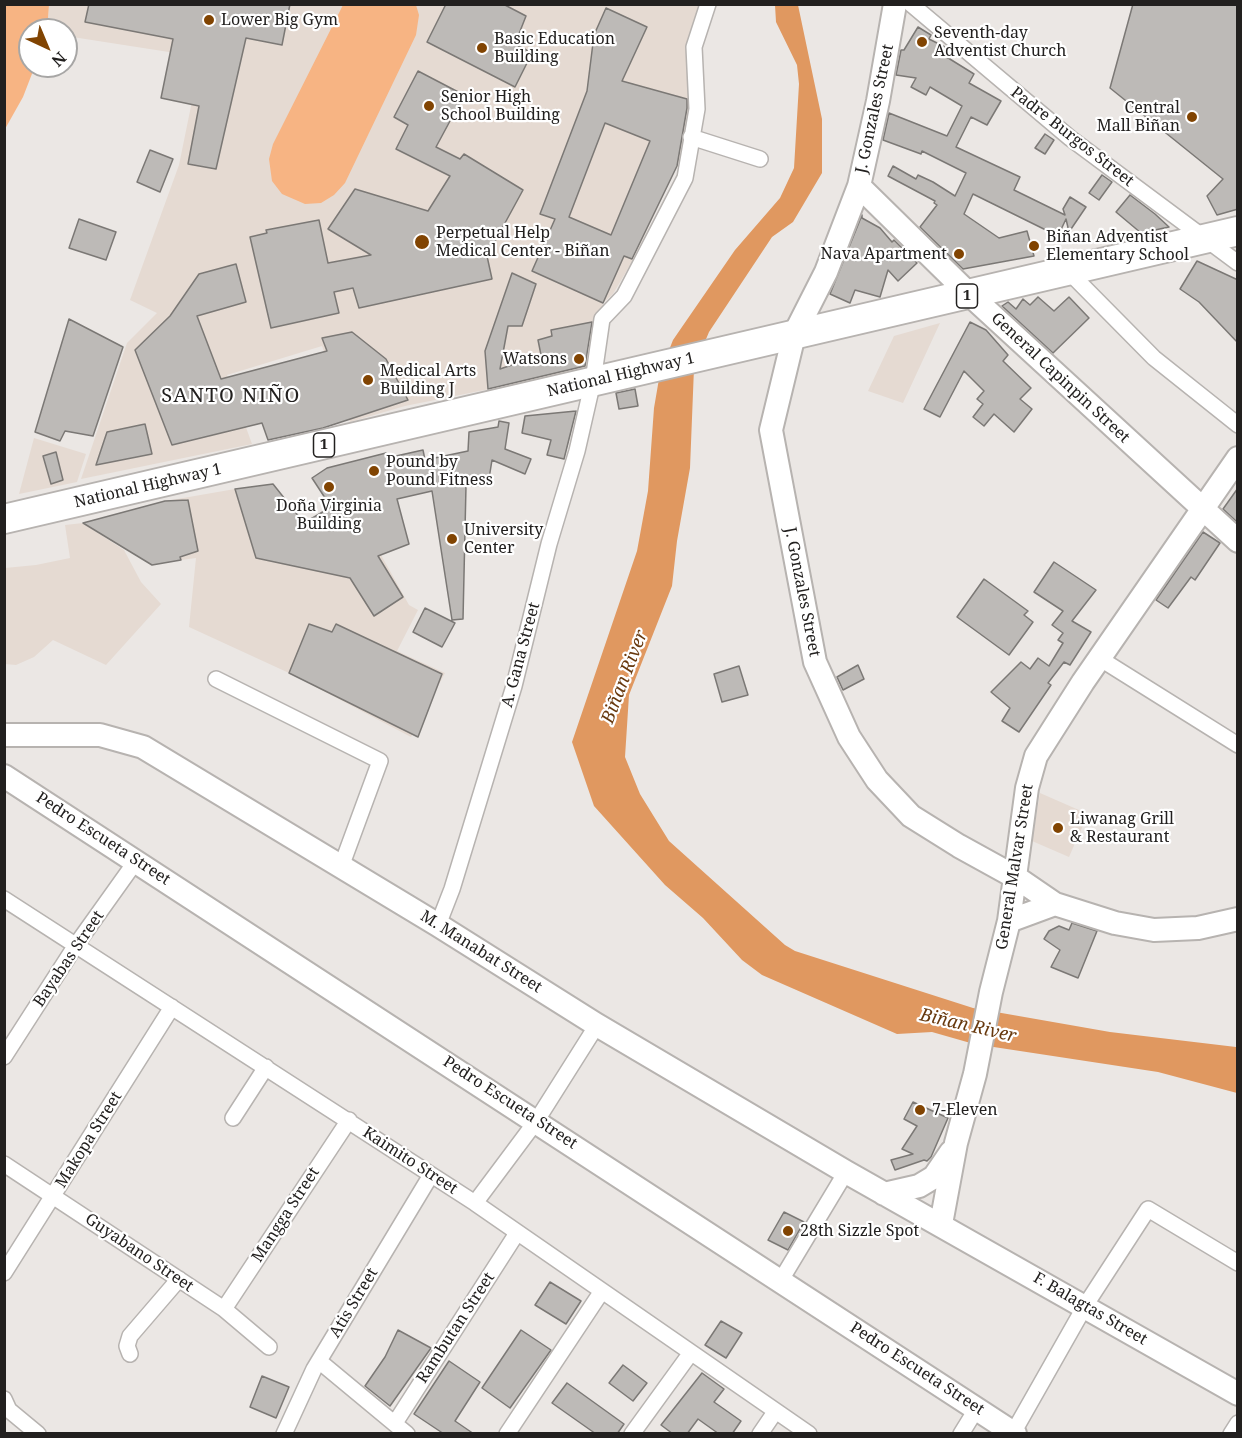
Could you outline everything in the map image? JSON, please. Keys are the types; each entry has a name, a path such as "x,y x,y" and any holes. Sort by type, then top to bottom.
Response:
{"highway":[{"name":"National Highway 1","path":"4,519 1238,231"}],"street":[{"name":"A. Gana Street","path":"438,924 452,889 514,686 593,381 602,319 624,296 675,202 684,178 697,109 694,47 708,4"},
{"name":"J. Gonzales Street","path":"895,4 878,101 859,186 826,272 794,335 771,430 815,662 849,737 884,787 911,816 1017,878 1055,904 1115,923 1154,930 1198,928 1238,920"},
{"name":"Padre Burgos Street","path":"912,4 1070,138 1238,263"},
{"path":"691,137 760,159"},
{"name":"General Capinpin Street","path":"859,186 970,295 1238,542"},
{"path":"1068,271 1154,358 1238,425"},
{"name":"General Malvar Street","path":"941,1224 956,1143 975,1074 991,992 1009,921 1017,878 1027,788 1036,756 1053,725 1201,508 1238,458"},
{"path":"1099,658 1238,745"},
{"path":"216,679 380,762 341,867"},
{"name":"M. Manabat Street","path":"4,735 100,735 143,747 438,924 597,1025 884,1194 941,1224"},
{"name":"Pedro Escueta Street","path":"4,776 537,1120 1014,1433"},
{"name":"Bayabas Street","path":"4,1057 76,945 136,861"},
{"name":"Kaimito Street","path":"4,899 475,1203 690,1354 809,1434"},
{"path":"1009,921 1055,904"},
{"name":"Makopa Street","path":"4,1273 172,1007"},
{"path":"475,1203 537,1120 597,1025"},
{"path":"233,1118 266,1067"},
{"name":"Mangga Street","path":"224,1310 349,1120"},
{"path":"884,1194 918,1186 934,1177 956,1143"},
{"name":"Guyabano Street","path":"4,1164 224,1310 269,1347"},
{"path":"782,1280 846,1172"},
{"name":"Atis Street","path":"284,1434 319,1360 431,1175"},
{"path":"1014,1433 1085,1306 1148,1209 1238,1263"},
{"name":"F. Balagtas Street","path":"941,1224 1238,1394"},
{"name":"Rambutan Street","path":"401,1428 517,1233"},
{"path":"130,1354 127,1346 130,1336 179,1279"},
{"path":"507,1434 603,1291"},
{"path":"633,1434 690,1354"},
{"path":"319,1360 401,1428"},
{"path":"4,1399 14,1415 38,1434"},
{"path":"961,1434 977,1408"},
{"path":"760,1434 775,1412"},
{"path":"1231,1434 1238,1423"}],"shaded area":[{"path":"5,4 49,5 48,18 18,18 18,78 30,78 23,97 5,129"},
{"path":"49,4 701,5 694,102 680,160 633,260 613,294 603,303 594,368 405,406 350,422 322,346 227,375 252,444 81,479 127,343 157,313 130,300 179,165 201,57 78,38 78,18 48,18"},
{"path":"343,5 416,5 419,15 416,35 345,183 334,195 321,203 305,204 282,194 272,181 269,159 273,144"},
{"path":"940,323 903,403 868,391 894,336"},
{"path":"34,438 86,454 77,482 19,494"},
{"path":"235,489 256,558 348,496 409,605 418,610 397,651 445,673 411,737 289,673 189,627 196,558 181,560 166,501"},
{"path":"83,523 124,550 141,582 161,604 106,665 53,640 34,657 16,665 5,664 5,568 70,558 65,525"},
{"name":"Liwanag Grill & Restaurant","path":"1040,793 1088,814 1069,857 1032,841"}],"water":[{"name":"Biñan River","path":"775,5 798,5 822,119 822,173 793,222 772,237 709,332 694,368 690,468 677,541 672,586 629,695 625,757 640,794 669,841 785,945 795,951 973,1008 1110,1032 1236,1047 1237,1093 1158,1072 974,1044 932,1032 897,1034 762,975 742,960 703,918 665,885 594,806 572,742 637,551 648,491 654,408 660,373 673,340 735,250 780,198 794,168 799,84 797,65 776,22"}],"building":[{"path":"89,4 290,4 282,45 246,38 216,169 188,164 199,106 161,98 173,39 85,22"},
{"name":"Basic Education Building","path":"446,4 503,4 526,16 515,44 532,53 515,87 427,42"},
{"name":"Central Mall Biñan","path":"1133,4 1238,4 1238,209 1217,215 1207,196 1223,179 1110,88"},
{"path":"606,8 647,27 622,81 687,99 677,166 632,259 624,256 603,303 532,271 555,219 540,214 587,91 594,35","holes":["605,123 650,141 611,235 569,217"]},
{"path":"918,27 931,35 929,39 949,49 945,56 974,74 969,83 1001,101 987,125 971,117 956,147 1020,177 1014,190 1065,215 1063,209 1070,197 1086,207 1069,232 1066,219 1058,236 973,194 964,214 999,238 1027,231 1034,256 963,269 920,227 937,205 935,201 888,176 893,166 916,179 918,175 933,182 955,196 966,173 922,151 921,154 883,140 889,113 947,136 962,106 930,87 926,95 911,87 916,78 896,75 901,50 904,50"},
{"path":"418,71 464,95 436,147 460,159 464,154 523,190 487,256 492,279 359,308 353,288 334,292 339,313 271,328 250,237 267,233 266,230 319,220 328,263 371,255 328,229 355,189 428,211 450,176 396,149 408,125 394,117"},
{"path":"1045,134 1054,140 1045,154 1035,148"},
{"path":"150,150 173,159 160,192 137,182"},
{"path":"1102,175 1112,182 1099,200 1089,193"},
{"path":"1130,195 1169,227 1141,233 1116,212"},
{"path":"862,215 862,218 880,228 892,242 894,240 917,263 898,281 888,270 880,297 855,290 850,303 830,294"},
{"path":"79,219 116,232 106,260 69,248"},
{"path":"1197,261 1238,280 1238,343 1199,302 1180,289"},
{"path":"236,264 246,302 197,316 221,379 327,351 322,338 352,332 386,359 408,400 323,428 268,440 262,423 172,445 135,350 170,316 199,274"},
{"path":"512,273 536,284 522,326 508,326 500,369 541,355 538,340 552,336 551,330 592,322 585,366 488,389 485,351"},
{"path":"1038,297 1054,311 1069,297 1089,318 1053,353 1002,306 1008,302 1016,309 1023,299 1030,305"},
{"path":"69,319 123,347 93,436 65,431 60,441 35,432"},
{"path":"970,322 986,330 1008,355 1003,361 1031,388 1020,399 1032,409 1014,432 994,414 984,426 973,417 983,404 977,399 984,391 964,371 940,417 924,409"},
{"path":"635,389 638,406 619,409 616,393"},
{"path":"576,411 564,459 547,455 551,440 522,433 525,416"},
{"path":"499,421 509,423 505,449 531,459 525,474 492,460 488,485 466,486 463,619 452,620 432,491 397,499 409,544 378,556 403,597 374,616 350,578 256,558 235,489 273,484 304,523 331,507 312,478 327,468 386,453 387,458 423,450 425,460 468,451 469,432 498,427"},
{"path":"145,424 152,454 96,465 107,432"},
{"path":"56,452 63,480 51,484 43,456"},
{"path":"1238,488 1238,519 1236,521 1223,509"},
{"path":"188,500 198,551 180,557 181,560 152,565 83,523 165,501"},
{"path":"1203,532 1220,543 1195,580 1191,577 1168,608 1156,600"},
{"path":"1054,562 1096,590 1072,621 1091,632 1070,665 1064,662 1048,683 1051,685 1019,732 1002,721 1010,708 991,692 1021,662 1030,669 1038,658 1049,666 1063,643 1058,640 1063,633 1052,625 1063,611 1034,592"},
{"path":"984,579 1028,611 1024,615 1033,622 1009,655 957,617"},
{"path":"425,608 455,623 442,647 413,632"},
{"path":"309,624 332,632 336,624 442,674 418,737 289,673"},
{"path":"858,665 864,679 843,690 837,677"},
{"path":"739,666 748,695 722,702 714,674"},
{"path":"1072,923 1097,931 1078,978 1051,967 1060,950 1044,939 1049,931 1059,926 1069,930"},
{"path":"913,1102 948,1118 931,1157 927,1161 895,1170 891,1160 913,1154 902,1149 917,1126 904,1119"},
{"name":"28th Sizzle Spot","path":"784,1212 804,1222 788,1250 768,1240"},
{"path":"550,1282 581,1301 566,1324 535,1305"},
{"path":"721,1321 742,1333 726,1358 705,1345"},
{"path":"398,1330 431,1348 390,1406 365,1386 385,1357"},
{"path":"521,1330 551,1350 510,1408 482,1388"},
{"path":"449,1361 480,1382 455,1421 474,1434 444,1434 414,1414"},
{"path":"623,1365 647,1383 633,1401 609,1383"},
{"path":"702,1373 724,1389 714,1402 741,1421 732,1434 719,1434 698,1419 687,1434 673,1434 661,1425"},
{"path":"262,1376 289,1387 276,1418 250,1407"},
{"path":"567,1383 624,1424 617,1434 596,1434 552,1403"}],"place":[{"name":"Lower Big Gym","path":"209,20"},
{"name":"Seventh-day Adventist Church","path":"922,42"},
{"name":"Basic Education Building","path":"482,48"},
{"name":"Senior High School Building","path":"429,106"},
{"name":"Central Mall Biñan","path":"1192,117"},
{"name":"Perpetual Help Medical Center - Biñan","path":"422,242"},
{"name":"Biñan Adventist Elementary School","path":"1034,246"},
{"name":"Nava Apartment","path":"959,254"},
{"name":"Watsons","path":"579,359"},
{"name":"Medical Arts Building J","path":"368,380"},
{"name":"Pound by Pound Fitness","path":"374,471"},
{"name":"Doña Virginia Building","path":"329,487"},
{"name":"University Center","path":"452,539"},
{"name":"Liwanag Grill & Restaurant","path":"1058,828"},
{"name":"7-Eleven","path":"920,1110"},
{"name":"28th Sizzle Spot","path":"788,1231"}],"district":[{"name":"SANTO NIÑO","path":"231,396"}]}
